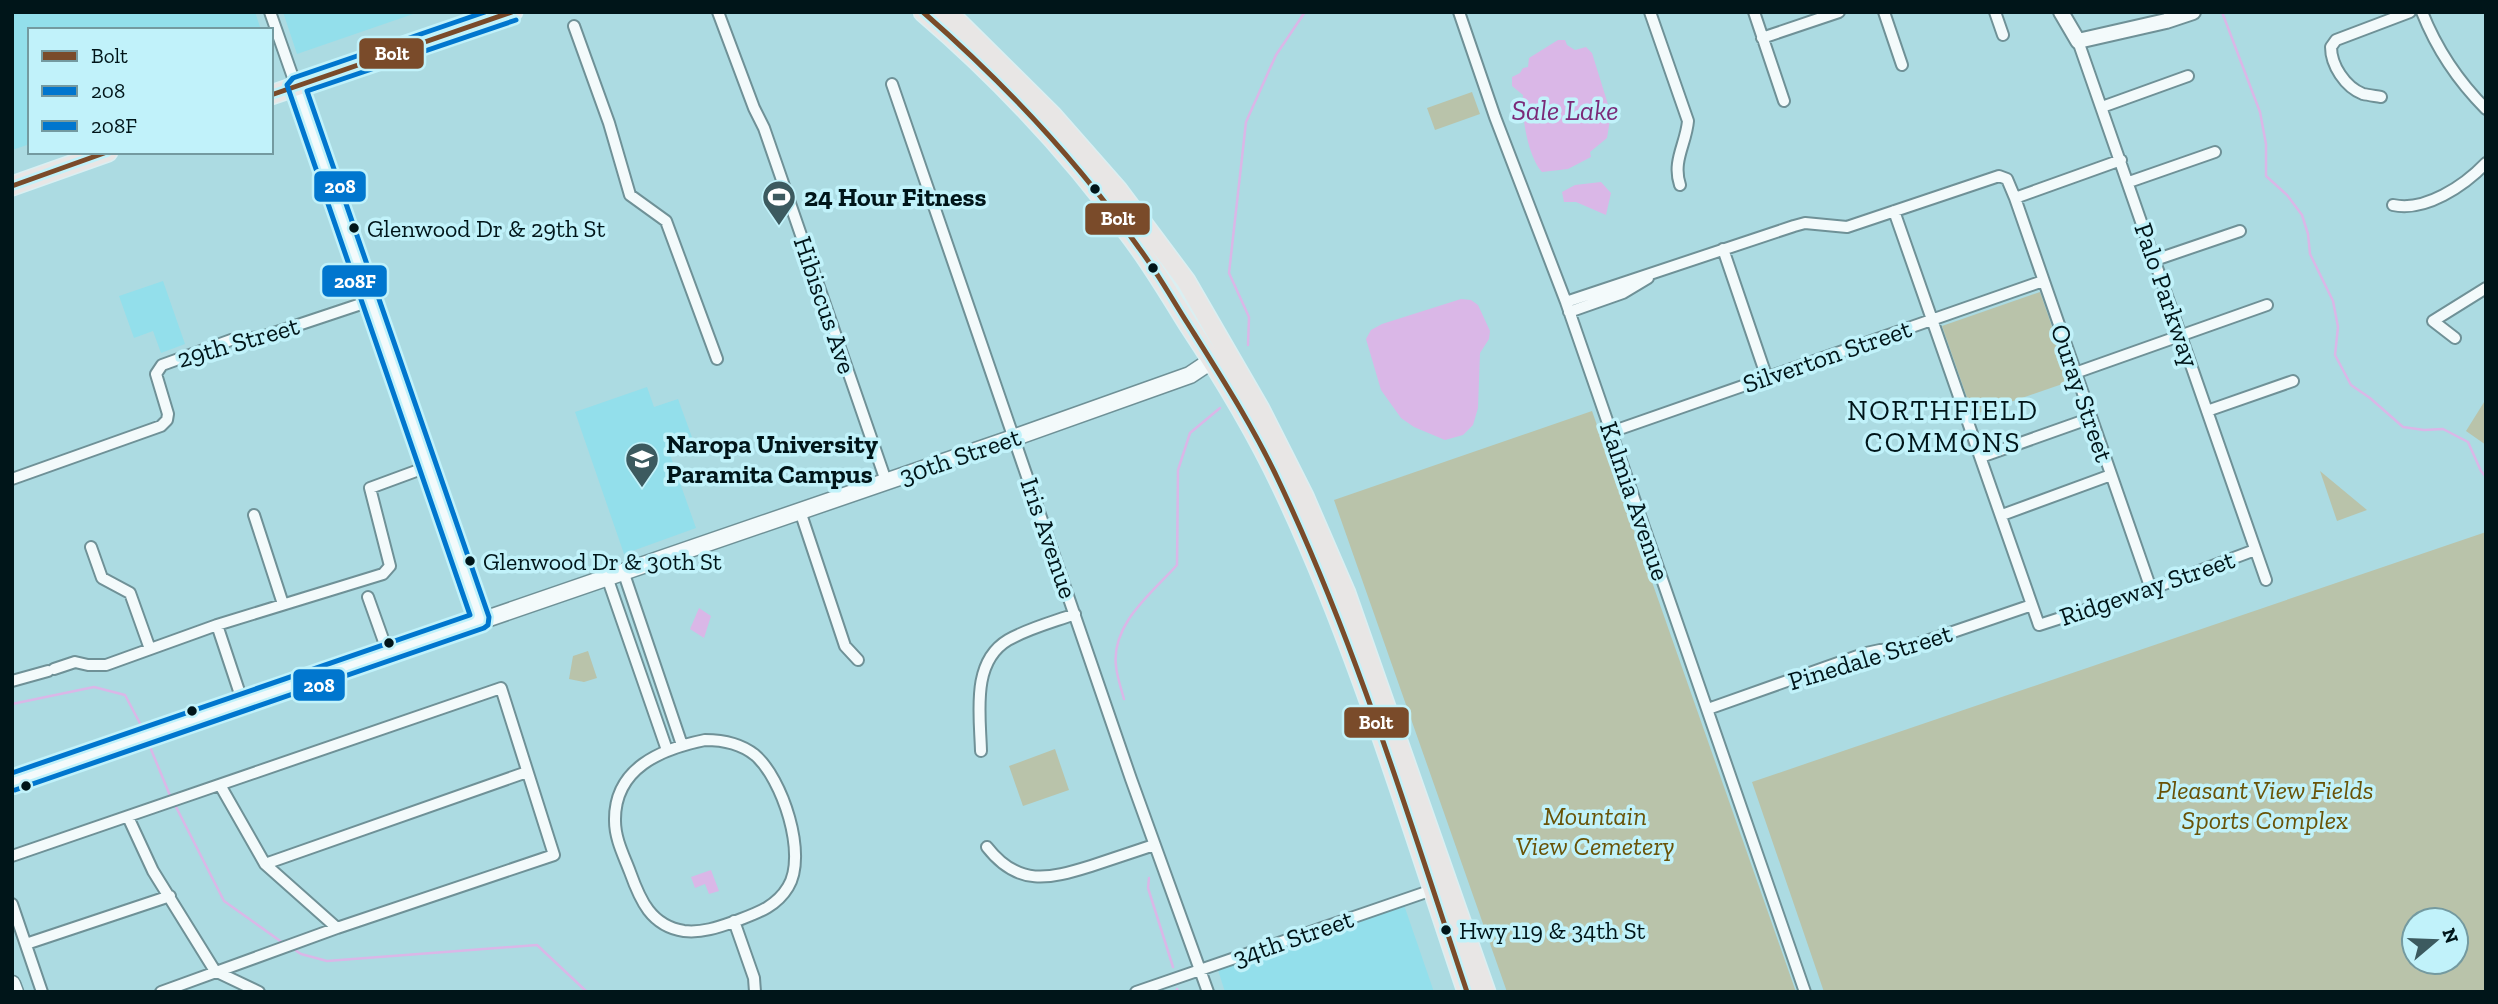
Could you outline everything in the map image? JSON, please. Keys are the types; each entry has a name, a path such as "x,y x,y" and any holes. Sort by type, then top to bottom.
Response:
{"highway":[{"path":"273,94 513,12"},
{"path":"923,12 978,62 1088,180 1266,420 1304,496 1441,887 1486,992"},
{"path":"948,12 1052,115 1111,182 1186,281 1220,356"},
{"path":"12,186 102,154"},
{"path":"1441,887 1467,992"}],"main road":[{"name":"30th Street","path":"12,782 1013,438 1190,375 1220,356"},
{"path":"12,985 15,992"}],"street":[{"path":"270,12 481,620"},
{"name":"Hibiscus Ave","path":"718,12 769,141 886,481"},
{"name":"Kalmia Avenue","path":"1459,12 1495,117 1567,307 1805,992"},
{"path":"1650,12 1688,121 1687,136 1676,167 1680,185"},
{"path":"1754,12 1784,101"},
{"path":"1762,38 1839,12"},
{"path":"1884,12 1902,65"},
{"path":"1996,12 2003,35"},
{"name":"Palo Parkway","path":"2062,12 2078,41 2129,182 2266,580"},
{"path":"2078,41 2166,21 2193,12"},
{"path":"2381,97 2362,93 2351,86 2335,65 2331,47 2336,40 2410,12"},
{"path":"2422,12 2431,36 2449,67 2486,109"},
{"path":"574,26 630,195 666,221 717,359"},
{"path":"2102,107 2188,76"},
{"name":"Iris Avenue","path":"892,84 1154,845 1208,992"},
{"path":"2129,182 2215,152"},
{"path":"1567,307 1656,272 1805,223 1847,227 1999,176 2007,179 2015,198 2121,160"},
{"path":"2393,205 2407,208 2443,194 2486,163"},
{"name":"Ouray Street","path":"2015,198 2151,589"},
{"path":"1894,211 2032,605"},
{"path":"2155,260 2240,231"},
{"path":"1723,249 1767,378"},
{"name":"Silverton Street","path":"1611,432 2043,281"},
{"path":"2455,338 2433,321 2486,288"},
{"name":"29th Street","path":"12,479 161,426 167,420 168,414 156,374 162,365 231,340 262,337 370,300"},
{"path":"2075,373 2267,305"},
{"path":"2207,411 2293,381"},
{"path":"1981,457 2091,418"},
{"path":"12,681 75,662 88,665 106,664 217,625 283,604 319,596 383,574 390,566 369,488 427,467"},
{"path":"2001,515 2111,475"},
{"path":"800,511 845,646 858,660"},
{"path":"254,515 283,604"},
{"path":"91,547 102,578 130,593 150,649"},
{"name":"Ridgeway Street","path":"2032,605 2039,625 2151,589 2255,550"},
{"path":"623,572 682,745"},
{"path":"607,577 667,750"},
{"path":"368,597 388,653"},
{"name":"Pinedale Street","path":"1708,709 1866,653 1903,649 2032,605"},
{"path":"981,751 981,685 989,661 1001,645 1011,638 1075,614"},
{"path":"217,625 243,703"},
{"path":"12,856 501,688 554,855 337,928 160,992"},
{"path":"720,740 738,746 756,757 769,770 776,783 796,841 797,859 789,886 777,901 762,911 701,931 682,930 665,925 653,917 637,895 618,841 615,822 617,803 629,778 645,762 682,745 720,740"},
{"path":"265,864 527,772"},
{"path":"220,785 265,864 337,928"},
{"path":"128,817 153,871 215,971 259,992"},
{"path":"988,846 1001,862 1018,873 1046,878 1154,845"},
{"name":"34th Street","path":"1136,992 1441,887"},
{"path":"26,944 170,896"},
{"path":"12,904 42,992"},
{"path":"734,921 754,978 755,992"}],"shaded area":[{"path":"12,12 255,12 260,28 28,28 28,145 12,150"},
{"path":"283,12 419,12 297,54"},
{"path":"163,281 185,344 161,353 153,331 134,338 119,296"},
{"name":"Naropa University Paramita Campus","path":"647,387 654,407 678,399 693,440 668,449 696,528 624,554 575,412"},
{"path":"1404,905 1434,992 1225,992 1218,970"}],"green space":[{"path":"1472,92 1480,114 1435,130 1427,108"},
{"path":"2040,292 2071,381 1973,415 1942,326"},
{"path":"2486,399 2486,445 2466,431"},
{"name":"Mountain View Cemetery","path":"1592,411 1796,992 1507,992 1334,500"},
{"path":"2320,471 2367,510 2337,521"},
{"name":"Pleasant View Fields Sports Complex","path":"2486,532 2486,992 1824,992 1752,782"},
{"path":"588,651 597,678 584,682 569,679 573,656"},
{"path":"1055,749 1069,790 1023,806 1009,766"}],"water":[{"name":"Sale Lake","path":"1558,40 1565,40 1567,45 1575,50 1586,47 1592,53 1611,114 1607,138 1590,152 1591,157 1568,169 1542,172 1526,135 1523,95 1512,86 1512,77 1528,67 1529,58"},
{"path":"1601,182 1611,193 1606,215 1576,202 1564,202 1562,192 1575,185"},
{"path":"1461,299 1471,300 1478,305 1490,331 1489,339 1480,353 1478,408 1473,425 1463,435 1445,440 1414,427 1401,418 1381,390 1366,339 1371,330 1382,324"},
{"path":"699,608 711,616 704,638 690,629"},
{"path":"711,870 719,891 709,894 705,884 695,888 691,877"}],"waterway":[{"path":"1248,345 1249,317 1229,273 1246,122 1276,55 1305,12"},
{"path":"2222,12 2260,112 2266,144 2266,176 2287,195 2302,215 2310,254 2333,301 2338,327 2335,355 2351,385 2403,427 2443,429 2468,442 2486,477"},
{"path":"1124,699 1116,666 1120,637 1135,611 1177,565 1178,470 1190,433 1220,408"},
{"path":"12,704 94,687 125,695 143,729"},
{"path":"148,742 171,798"},
{"path":"174,803 224,901 283,943"},
{"path":"1149,878 1148,888 1173,967"},
{"path":"292,948 301,954 327,961 537,945 587,992"}],"transit line":[{"name":"208F","path":"12,773 470,615 287,85 293,78 485,12"},
{"name":"Bolt","path":"273,94 512,12"},
{"name":"Bolt","path":"923,12 1011,95 1090,184 1152,266 1250,425 1282,488 1335,611 1382,737 1467,992"},
{"name":"208","path":"15,790 488,625 489,617 307,91 516,20"},
{"name":"Bolt","path":"12,186 101,154"}],"place":[{"name":"24 Hour Fitness","path":"779,227"},
{"name":"Glenwood Dr & 29th St","path":"354,228"},
{"name":"Naropa University Paramita Campus","path":"642,489"},
{"name":"Glenwood Dr & 30th St","path":"470,561"},
{"name":"Hwy 119 & 34th St","path":"1446,930"}],"district":[{"name":"NORTHFIELD COMMONS","path":"1943,426"}]}
